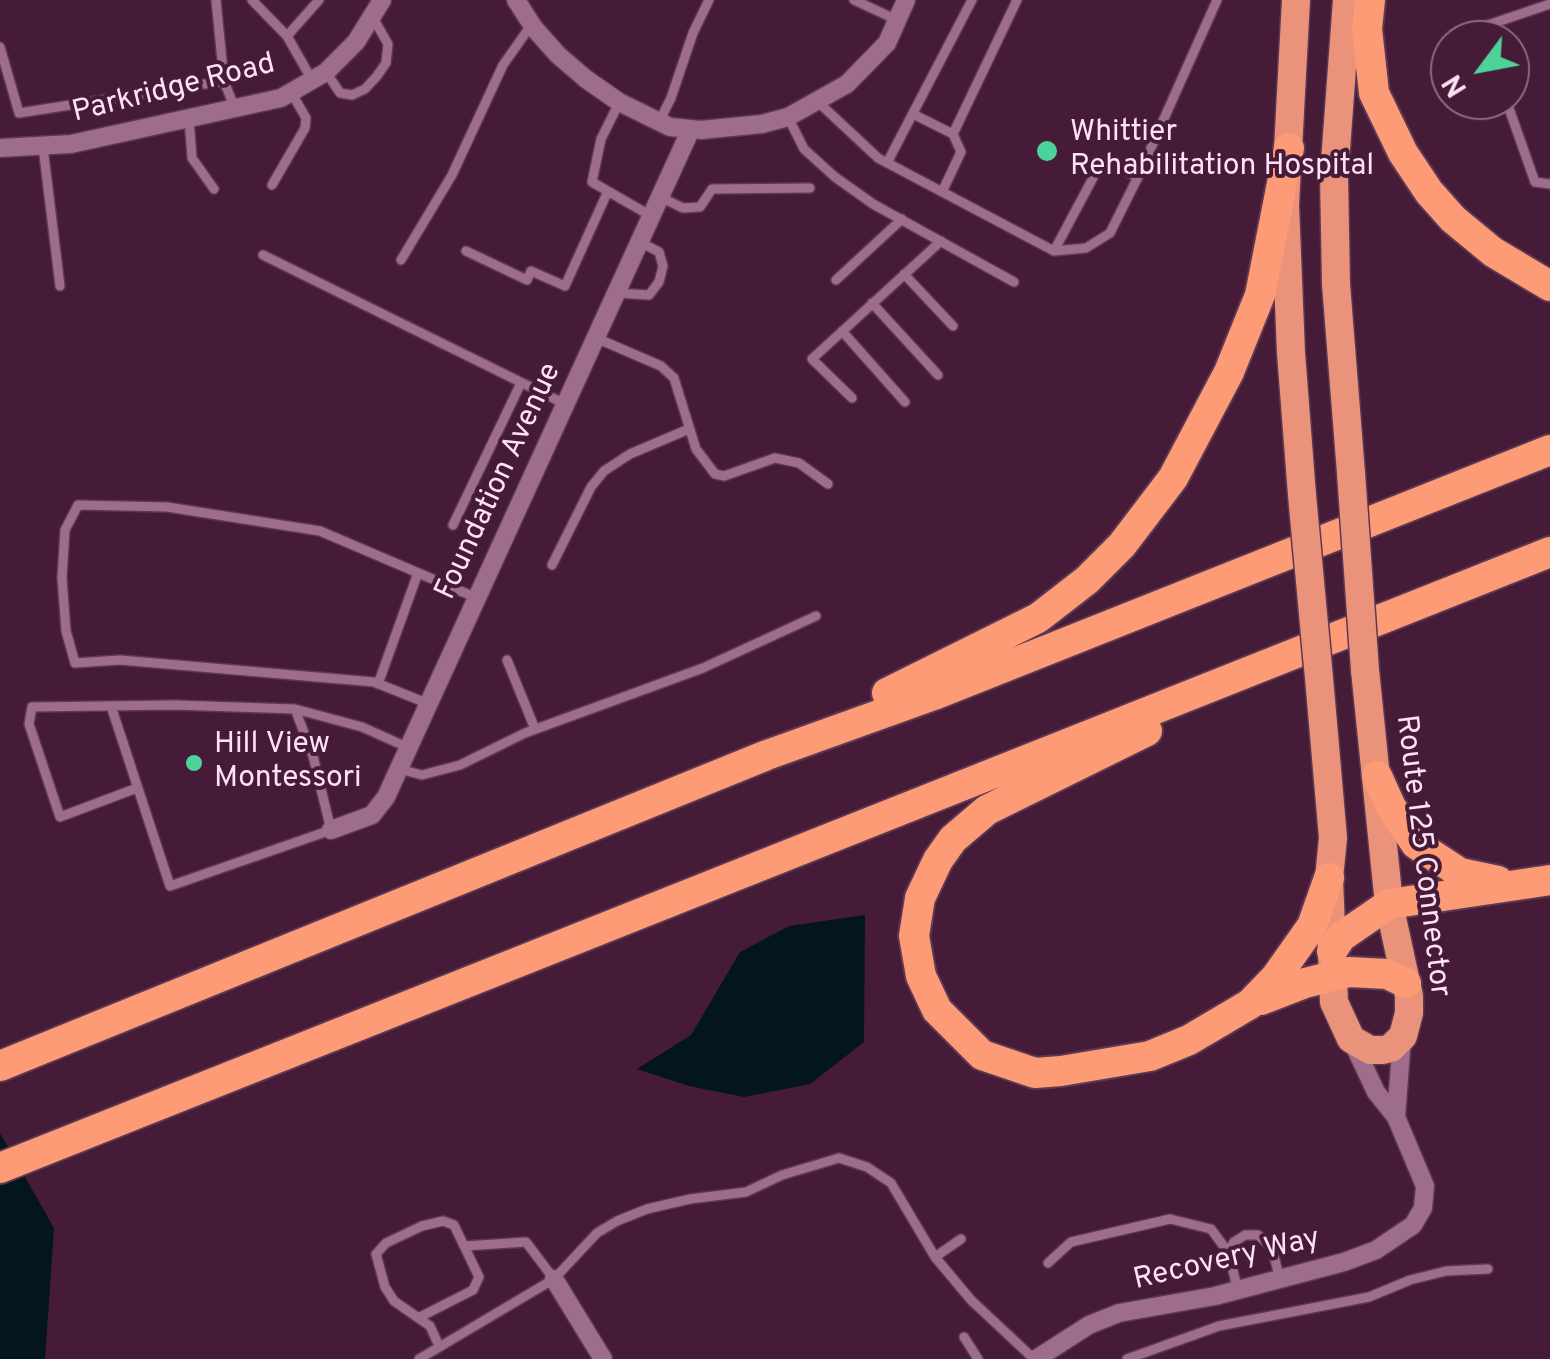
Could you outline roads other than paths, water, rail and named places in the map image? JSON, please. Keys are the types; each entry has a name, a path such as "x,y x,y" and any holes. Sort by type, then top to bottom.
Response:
{"highway":[{"path":"1296,0 1286,253 1302,495 1333,838 1328,878 1334,1002 1351,1039"},
{"name":"Route 125 Connector","path":"1348,0 1334,176 1336,284 1365,670 1390,904 1409,1014 1402,1036 1383,1050 1370,1050 1351,1039"},
{"path":"1370,0 1367,29 1374,93 1428,192 1453,220 1493,252 1550,286"},
{"path":"767,755 854,707 919,679 1038,618 1088,580 1122,545 1173,478 1229,372 1260,295 1289,148"},
{"path":"9,1062 767,755 934,695 1550,450"},
{"path":"0,1168 1550,552"},
{"path":"1488,576 1550,567"},
{"path":"1281,658 1222,695 988,810 954,839 938,860 920,898 914,936 921,976 936,1010 982,1055 1035,1073 1150,1056 1189,1040 1332,963 1406,982"},
{"path":"1376,776 1416,844 1438,862 1484,880 1538,882"},
{"path":"1250,1004 1298,951 1312,926 1328,878"},
{"path":"1332,963 1341,938 1390,904 1538,882"}],"street":[{"path":"516,0 558,55 620,102 659,122 690,130 733,128 788,117 818,102 847,84 887,43 906,0"},
{"name":"Parkridge Road","path":"0,148 71,144 280,98 319,76 356,42 377,8"},
{"name":"Foundation Avenue","path":"331,830 372,815 386,798 690,130"},
{"path":"1396,1117 1402,1036"},
{"path":"1351,1039 1376,1092 1396,1117"},
{"name":"Recovery Way","path":"1035,1359 1089,1326 1119,1314 1280,1280 1376,1250 1413,1225 1422,1208 1425,1186 1396,1117"},
{"path":"554,1278 602,1359"}],"lane":[{"path":"216,0 224,81 235,109"},
{"path":"252,0 319,76 340,93 352,95 365,89 386,63 388,44 377,8"},
{"path":"287,36 319,0"},
{"path":"659,122 710,0"},
{"path":"854,0 897,20"},
{"path":"887,163 972,0"},
{"path":"953,134 1017,0"},
{"path":"818,102 887,163 1054,251 1086,248 1110,233 1138,178 1216,3 1203,0"},
{"path":"1503,20 1550,4"},
{"path":"402,260 452,175 504,65 532,24"},
{"path":"0,47 19,113 224,81"},
{"path":"272,185 304,128 306,118 292,92"},
{"path":"620,102 600,139 592,182 651,216"},
{"path":"913,114 953,134 961,152 942,192"},
{"path":"788,117 804,149 835,177 902,220 1014,282"},
{"path":"189,119 192,158 214,190"},
{"path":"1513,120 1536,182 1550,184"},
{"path":"44,147 60,286"},
{"path":"1054,251 1102,161 1138,178"},
{"path":"660,197 682,208 700,207 712,189 810,188"},
{"path":"466,251 527,280 530,271 565,286 608,191"},
{"path":"836,280 902,220"},
{"path":"852,398 812,359 941,240"},
{"path":"616,293 642,297 659,282 663,266 659,252 640,241"},
{"path":"263,255 565,404"},
{"path":"904,274 953,326"},
{"path":"872,303 938,374"},
{"path":"842,331 905,402"},
{"path":"596,338 661,366 674,378 696,449 715,474 724,476 775,458 799,463 828,484"},
{"path":"453,526 522,383"},
{"path":"552,565 591,487 604,471 630,454 690,429"},
{"path":"429,704 378,684 120,660 75,663 66,631 62,578 65,530 78,504 167,507 320,532 477,598"},
{"path":"378,684 418,573"},
{"path":"399,769 422,775 460,766 535,730 703,668 816,616"},
{"path":"506,660 535,730"},
{"path":"111,706 170,886 331,830 295,709"},
{"path":"138,788 60,817 29,724 32,708 295,709 362,726 409,748"},
{"path":"419,1359 554,1278 597,1233 616,1221 690,1199 746,1192 782,1175 840,1158 867,1167 892,1183 934,1257 971,1300 1035,1359"},
{"path":"1048,1263 1071,1242 1170,1219 1211,1230 1228,1252 1238,1290"},
{"path":"420,1317 473,1290 479,1277 454,1226 443,1220 386,1244 376,1254 385,1287 394,1301 430,1326 439,1346"},
{"path":"1228,1252 1245,1235 1258,1235 1272,1248 1280,1280"},
{"path":"934,1257 961,1238"},
{"path":"464,1246 526,1242 554,1278"},
{"path":"1127,1359 1219,1326 1369,1298 1410,1280 1446,1271 1488,1268"},
{"path":"964,1337 978,1359"}],"water":[{"path":"865,915 864,1042 810,1084 744,1097 689,1086 637,1069 691,1035 740,952 789,926"},
{"path":"0,1133 54,1228 45,1359 0,1359"}],"place":[{"name":"Whittier Rehabilitation Hospital","path":"1047,151"},
{"name":"Hill View Montessori","path":"194,763"}]}
